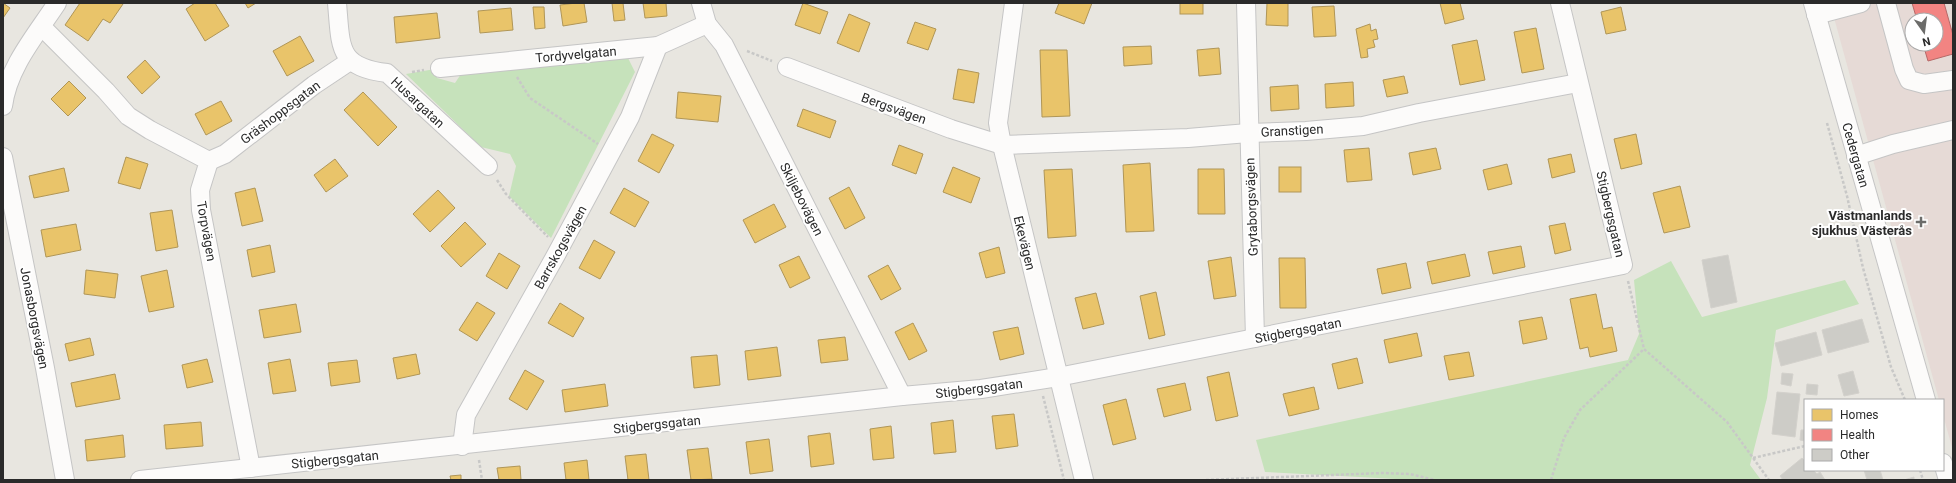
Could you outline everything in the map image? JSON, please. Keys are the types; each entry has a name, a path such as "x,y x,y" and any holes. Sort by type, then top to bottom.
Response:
{"street":[{"path":"3,106 7,85 18,63 57,3"},
{"path":"337,3 340,43 350,61"},
{"name":"Skiljebovägen","path":"702,3 707,24 724,45 902,396"},
{"name":"Ekevägen","path":"1014,3 998,123 1002,145 1084,480"},
{"name":"Grytaborgsvägen","path":"1246,3 1248,132 1255,338"},
{"name":"Stigbergsgatan","path":"140,480 462,446 902,396 982,389 1058,377 1623,265 1600,163 1578,83 1560,3"},
{"path":"1815,9 1861,3"},
{"path":"1886,3 1904,69 1909,80 1924,84 1953,80"},
{"name":"Cedergatan","path":"1815,9 1926,399"},
{"name":"Tordyvelgatan","path":"440,68 658,46 707,24"},
{"path":"42,26 128,116 150,130 208,161"},
{"name":"Barrskogsvägen","path":"462,446 466,415 556,255 630,117 658,46"},
{"name":"Gräshoppsgatan","path":"208,161 225,154 314,85 350,61"},
{"name":"Husargatan","path":"350,61 367,71 387,73 488,166"},
{"name":"Bergsvägen","path":"787,67 951,129 1002,145"},
{"name":"Granstigen","path":"1002,145 1188,138 1248,132 1306,131 1363,126 1578,83"},
{"path":"1856,156 1893,144 1951,129"},
{"name":"Jonasborgsvägen","path":"3,157 45,368 65,480"},
{"name":"Torpvägen","path":"208,161 200,190 201,210 251,468"},
{"path":"1944,466 1948,480"}],"path":[{"path":"724,45 732,45 787,67"},
{"path":"508,61 530,98 611,152"},
{"path":"1827,121 1847,196 1863,268 1891,367 1905,399"},
{"path":"488,166 506,194 552,241 556,255"},
{"path":"1623,265 1644,349 1727,422 1769,480"},
{"path":"1551,480 1564,438 1580,410 1644,349"},
{"path":"1753,458 1804,446"},
{"path":"1206,480 1383,472 1410,474 1435,480"}],"shaded area":[{"name":"Västmanlands sjukhus Västerås","path":"1830,3 1953,3 1953,451 1944,419 1944,399 1939,399"}],"green space":[{"path":"627,56 635,72 551,238 509,196 516,166 510,154 481,147 406,74 435,69 437,78 455,83 465,68"},
{"path":"1671,261 1702,317 1845,280 1859,304 1776,330 1767,398 1750,465 1761,480 1415,480 1265,472 1256,440 1628,360 1639,334 1634,280"}],"building: Homes":[{"path":"3,3 10,8 3,18"},
{"path":"80,3 123,4 110,23 103,19 88,41 65,25"},
{"path":"195,3 215,3 229,26 205,41 186,9"},
{"path":"245,3 256,3 248,8"},
{"path":"584,3 587,22 563,26 560,5"},
{"path":"612,3 623,3 625,20 614,21"},
{"path":"643,3 666,3 667,16 645,18"},
{"path":"803,3 828,12 820,34 795,25"},
{"path":"1059,3 1092,3 1084,24 1055,13"},
{"path":"1180,3 1203,3 1203,14 1180,14"},
{"path":"1267,3 1288,3 1288,26 1266,25"},
{"path":"1440,3 1460,3 1464,19 1445,24"},
{"path":"1334,6 1336,36 1314,37 1312,7"},
{"path":"533,7 544,7 545,28 535,29"},
{"path":"1621,7 1626,30 1606,34 1601,12"},
{"path":"511,8 513,30 480,33 478,11"},
{"path":"437,13 440,38 396,43 394,17"},
{"path":"849,14 870,23 859,52 837,43"},
{"path":"915,22 936,29 928,50 907,43"},
{"path":"1370,24 1371,31 1376,29 1378,39 1373,40 1375,47 1367,49 1368,57 1361,58 1356,29"},
{"path":"1536,28 1544,69 1522,73 1514,32"},
{"path":"300,36 314,61 287,76 273,51"},
{"path":"1477,40 1485,80 1460,85 1452,45"},
{"path":"1151,46 1152,64 1124,66 1123,47"},
{"path":"1219,48 1221,74 1199,76 1197,50"},
{"path":"1040,50 1067,50 1070,116 1042,117"},
{"path":"145,60 160,77 142,94 127,77"},
{"path":"958,69 979,73 974,103 953,99"},
{"path":"1404,76 1408,93 1387,97 1383,80"},
{"path":"69,81 86,98 68,116 51,99"},
{"path":"1353,82 1354,106 1326,108 1325,84"},
{"path":"1298,85 1299,109 1271,111 1270,87"},
{"path":"363,92 397,127 378,146 344,110"},
{"path":"678,92 721,96 718,122 676,118"},
{"path":"221,101 232,121 206,135 195,114"},
{"path":"803,109 836,121 830,138 797,126"},
{"path":"652,134 674,145 659,173 638,161"},
{"path":"1636,134 1642,164 1621,169 1614,139"},
{"path":"899,145 923,154 916,174 892,165"},
{"path":"1369,148 1372,180 1347,182 1344,150"},
{"path":"1436,148 1441,169 1413,175 1409,153"},
{"path":"1571,154 1575,172 1552,178 1548,159"},
{"path":"126,157 148,164 140,189 118,183"},
{"path":"335,159 348,176 326,192 314,175"},
{"path":"1150,163 1154,231 1126,232 1123,165"},
{"path":"1507,164 1512,184 1488,190 1483,170"},
{"path":"953,167 980,178 971,203 943,192"},
{"path":"1279,167 1301,167 1301,192 1279,192"},
{"path":"64,168 69,191 34,198 29,176"},
{"path":"1072,169 1076,236 1048,238 1044,170"},
{"path":"1198,169 1224,169 1225,214 1198,214"},
{"path":"1680,186 1690,227 1664,233 1653,193"},
{"path":"849,187 865,218 845,229 829,198"},
{"path":"255,188 263,221 242,226 235,193"},
{"path":"624,188 649,202 635,227 610,213"},
{"path":"438,190 455,208 430,232 413,214"},
{"path":"774,204 786,227 755,243 743,220"},
{"path":"172,210 178,247 156,251 150,213"},
{"path":"465,222 486,244 461,267 441,246"},
{"path":"1565,223 1571,250 1555,254 1549,226"},
{"path":"76,224 81,250 46,257 41,230"},
{"path":"594,240 615,252 600,279 579,268"},
{"path":"270,245 275,272 252,277 247,250"},
{"path":"1521,246 1525,267 1493,274 1488,252"},
{"path":"999,247 1005,273 986,278 979,253"},
{"path":"499,253 520,266 507,289 486,276"},
{"path":"1465,254 1470,276 1432,284 1427,262"},
{"path":"799,256 810,278 790,288 779,265"},
{"path":"1231,257 1236,296 1214,299 1208,261"},
{"path":"1279,258 1305,258 1306,308 1280,308"},
{"path":"1406,263 1411,288 1382,294 1377,269"},
{"path":"888,265 901,289 881,300 868,276"},
{"path":"86,270 118,274 115,298 84,294"},
{"path":"167,270 174,307 149,312 141,276"},
{"path":"1156,292 1165,335 1149,339 1140,296"},
{"path":"1096,293 1104,324 1083,329 1075,298"},
{"path":"1596,294 1603,329 1612,327 1617,351 1590,357 1588,347 1580,349 1570,299"},
{"path":"477,302 495,313 477,341 459,330"},
{"path":"560,303 584,318 573,337 548,323"},
{"path":"296,304 301,332 264,338 259,310"},
{"path":"1542,317 1547,339 1523,344 1519,321"},
{"path":"913,323 927,351 909,360 895,332"},
{"path":"1018,327 1024,354 1000,360 993,332"},
{"path":"1417,333 1422,356 1389,363 1384,340"},
{"path":"845,337 848,360 821,363 818,340"},
{"path":"90,338 94,355 69,361 65,344"},
{"path":"777,347 781,376 748,380 745,351"},
{"path":"1469,352 1474,376 1449,380 1444,356"},
{"path":"416,354 420,374 397,379 393,358"},
{"path":"717,355 720,385 694,388 691,357"},
{"path":"1357,358 1363,383 1338,389 1332,364"},
{"path":"207,359 213,382 187,388 182,365"},
{"path":"290,359 296,391 273,394 268,363"},
{"path":"357,360 360,382 331,386 328,363"},
{"path":"525,370 544,381 527,410 509,399"},
{"path":"1229,372 1238,416 1216,421 1207,377"},
{"path":"115,374 120,399 76,407 71,383"},
{"path":"1185,383 1191,410 1164,417 1157,389"},
{"path":"605,384 608,406 565,412 562,390"},
{"path":"1314,387 1319,409 1289,416 1283,394"},
{"path":"1126,399 1136,439 1113,445 1103,405"},
{"path":"1014,414 1018,446 996,449 992,416"},
{"path":"953,420 956,452 934,454 931,423"},
{"path":"201,422 203,446 166,449 164,425"},
{"path":"891,426 894,458 873,460 870,429"},
{"path":"830,433 834,464 811,467 808,436"},
{"path":"123,435 125,457 87,461 85,440"},
{"path":"769,439 773,471 750,474 746,442"},
{"path":"708,448 712,479 691,480 687,450"},
{"path":"646,454 649,480 628,480 625,456"},
{"path":"587,460 589,480 566,480 564,463"},
{"path":"520,466 521,480 499,480 497,468"},
{"path":"461,475 461,480 451,480 450,476"}],"building: Health":[{"path":"1912,3 1944,3 1953,35 1953,54 1928,61 1925,52 1944,52 1944,12 1915,12"}],"building: Other":[{"path":"1728,255 1737,302 1711,308 1702,260"},
{"path":"1862,319 1869,342 1828,353 1822,330"},
{"path":"1816,332 1822,355 1781,366 1775,343"},
{"path":"1853,371 1859,393 1844,396 1838,375"},
{"path":"1782,373 1793,374 1791,386 1781,384"},
{"path":"1807,384 1818,385 1817,395 1806,394"},
{"path":"1777,392 1800,394 1795,437 1772,434"},
{"path":"1801,430 1804,430 1804,441 1800,440"},
{"path":"1802,458 1804,460 1804,471 1814,471 1817,474 1820,472 1825,480 1783,480 1780,476"},
{"path":"1864,471 1880,471 1883,480 1867,480"},
{"path":"1914,477 1914,480 1904,480"}],"place":[{"name":"Västmanlands sjukhus Västerås","path":"1921,222"}]}
